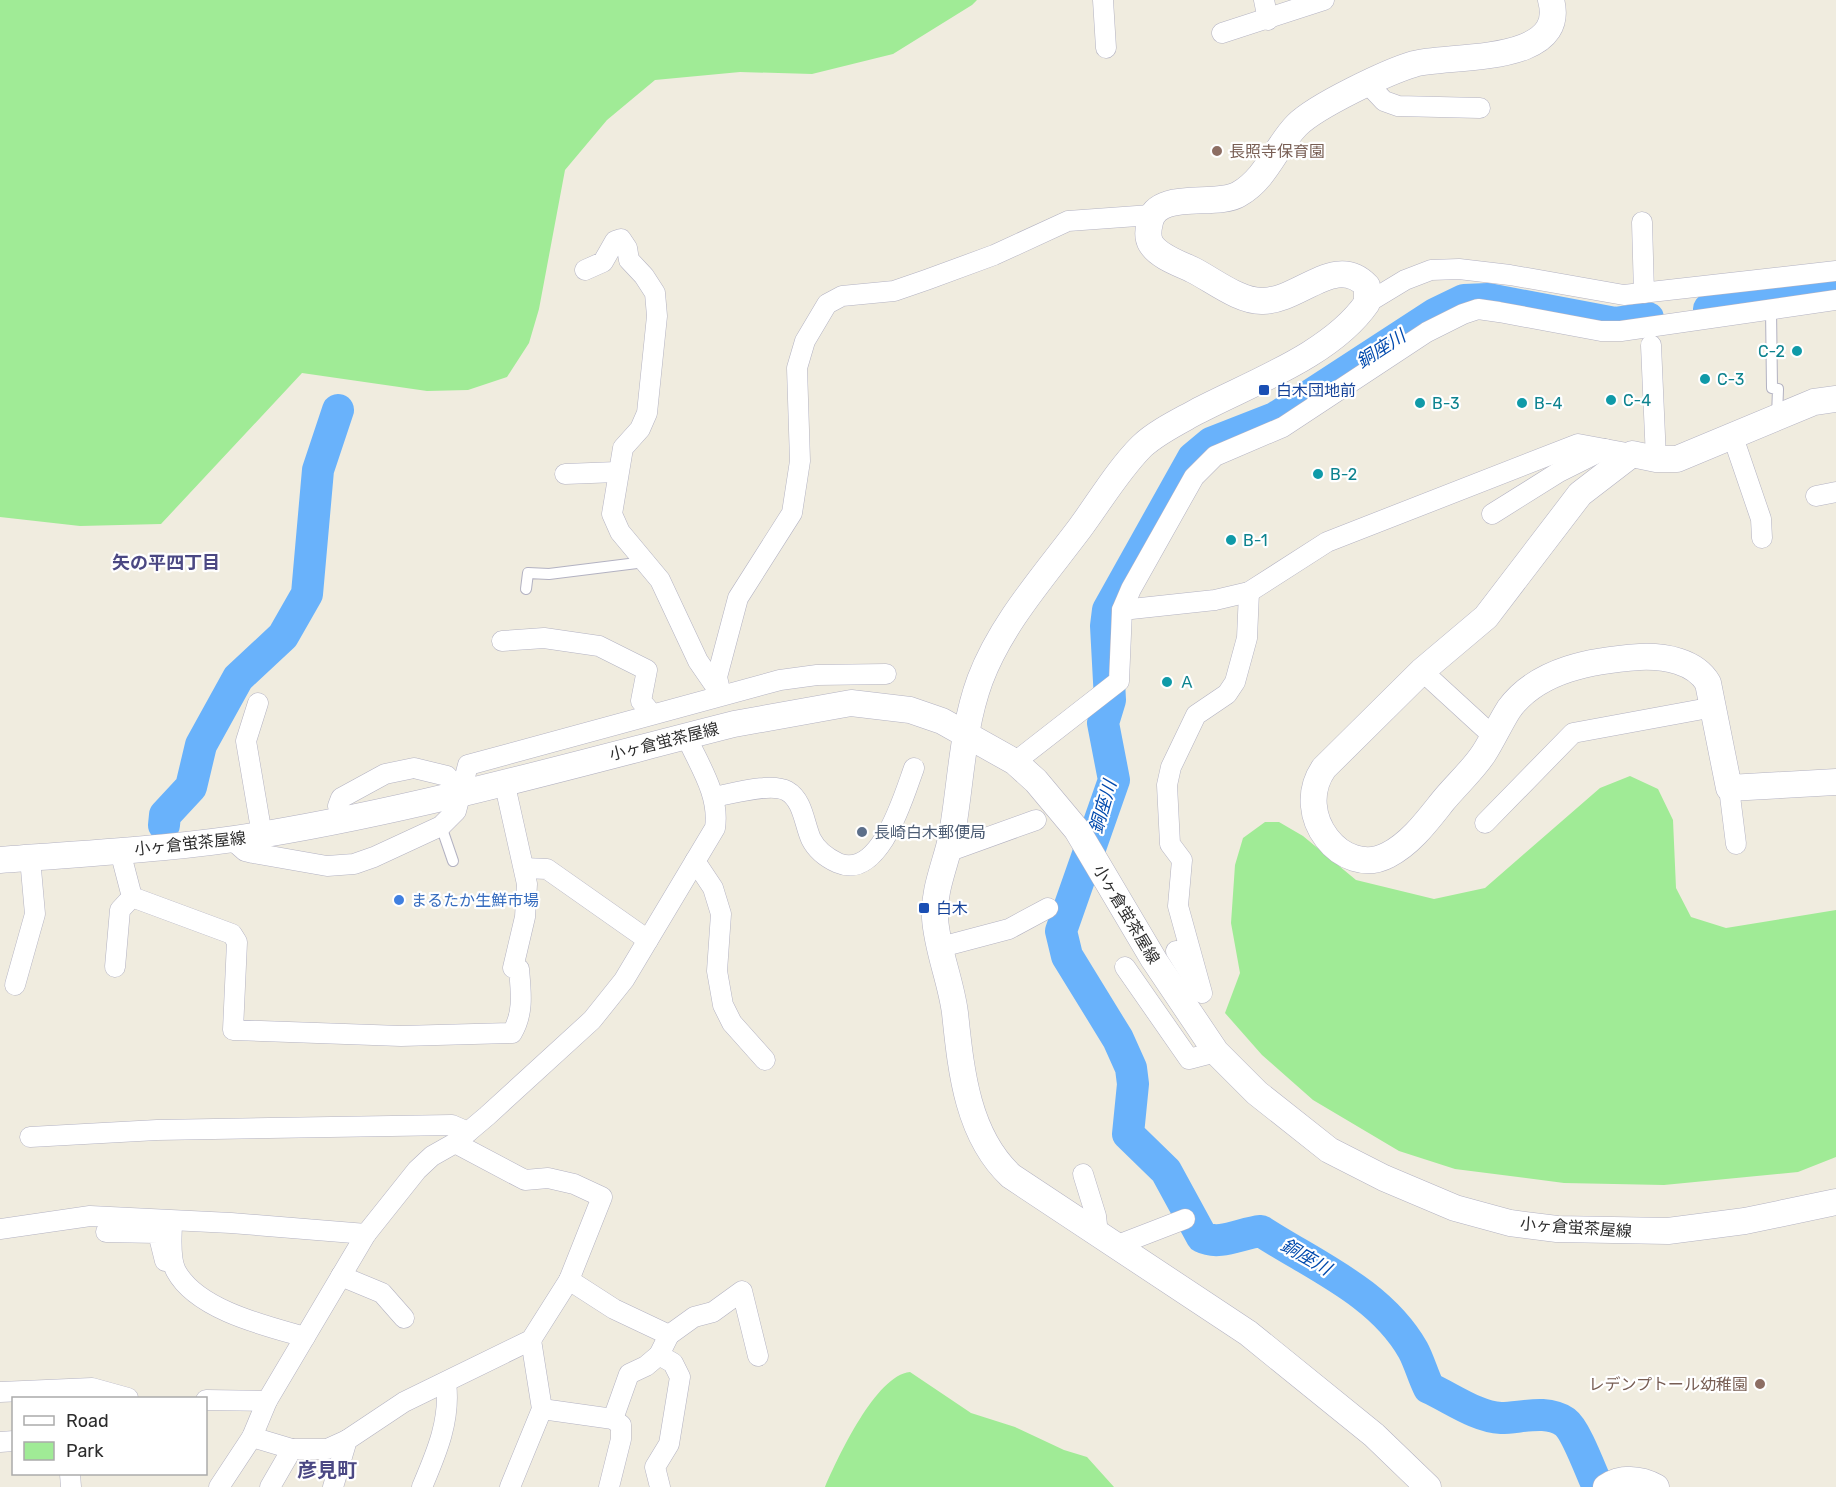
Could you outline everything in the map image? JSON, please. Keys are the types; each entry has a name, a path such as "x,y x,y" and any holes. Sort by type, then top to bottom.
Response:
{"street":[{"path":"1103,0 1106,48"},
{"path":"1264,0 1268,20"},
{"path":"1367,303 1367,286 1357,276 1345,273 1281,298 1265,301 1245,297 1155,250 1148,234 1152,215 1161,206 1172,203 1221,200 1238,195 1264,171 1297,125 1318,108 1414,64 1487,56 1526,47 1545,33 1552,17 1551,0"},
{"path":"1222,33 1268,20 1320,1"},
{"path":"1369,85 1384,100 1398,106 1480,108"},
{"path":"721,695 717,677 738,598 792,513 800,461 797,368 805,341 827,304 842,296 905,288 994,255 1068,222 1152,215"},
{"path":"1642,222 1644,293"},
{"path":"585,270 603,262 615,241 621,239 627,248 629,260 644,276 655,293 657,316 647,413 640,429 622,448 612,514 614,524 660,580 698,661 721,695"},
{"path":"1428,1487 1374,1435 1248,1333 1011,1176 997,1163 984,1142 969,1101 936,907 966,735 981,678 1004,633 1031,592 1143,446 1174,424 1296,362 1348,324 1367,303 1404,280 1431,270 1459,268 1527,277 1624,295 1836,272"},
{"path":"1015,762 1111,686 1122,610 1131,589 1194,477 1206,463 1227,450 1283,428 1427,332 1478,309 1601,331 1622,331 1836,300"},
{"path":"1644,457 1651,345"},
{"path":"1122,610 1215,600 1249,592 1327,542 1578,444 1644,457 1677,459 1814,402 1836,399"},
{"path":"1733,436 1761,519 1761,538"},
{"path":"1492,514 1559,472 1605,449"},
{"path":"1644,457 1580,494 1486,617 1422,671 1324,768 1315,780 1312,804 1315,819 1329,841 1343,852 1360,858 1376,860 1401,847 1426,823 1483,755 1510,708 1528,689 1559,671 1616,659 1657,656 1679,662 1701,672 1708,683 1729,788 1736,844"},
{"path":"565,474 617,472"},
{"path":"1816,496 1836,492"},
{"path":"1176,951 1202,993 1178,906 1182,860 1170,844 1167,786 1171,767 1196,715 1220,700 1235,682 1247,638 1249,592"},
{"path":"502,641 544,638 599,646 647,670 641,701 652,714"},
{"path":"1422,671 1494,737"},
{"path":"230,838 245,851 327,866 354,864 374,858 441,826 456,811 468,765 780,680 817,675 886,674"},
{"path":"258,703 246,741 262,835"},
{"name":"小ヶ倉蛍茶屋線","path":"0,860 120,851 262,835 359,816 734,724 852,703 928,715 1015,762 1036,781 1077,830 1154,960 1216,1052 1257,1093 1329,1150 1359,1167 1455,1208 1510,1223 1557,1229 1668,1231 1744,1221 1836,1202"},
{"path":"1485,824 1573,733 1714,707"},
{"path":"219,1487 252,1437 267,1401 366,1234 417,1170 432,1156 462,1137 592,1020 624,980 715,828 718,811 714,797 686,736"},
{"path":"338,806 341,798 368,782 385,774 414,768 447,776 460,792"},
{"path":"714,797 781,788 794,796 812,841 822,854 845,866 857,865 870,857 892,826 914,768"},
{"path":"132,897 232,934 237,942 232,1030 401,1036 512,1033 519,1022 521,1004 519,969 513,968 525,917 527,884 504,781"},
{"path":"1729,788 1836,782"},
{"path":"947,852 1036,820"},
{"path":"120,851 132,897"},
{"path":"15,985 35,914 30,858"},
{"path":"695,861 713,888 721,914 717,971 723,1005 732,1023 765,1060"},
{"path":"524,868 547,869 648,940"},
{"path":"115,967 120,910 132,897"},
{"path":"941,947 1009,929 1048,908"},
{"path":"1125,967 1189,1059 1216,1052"},
{"path":"30,1137 157,1130 452,1125 462,1137 525,1180 548,1178 574,1184 602,1197 569,1280 531,1340 404,1402 347,1440 327,1449 292,1449 252,1437"},
{"path":"1083,1174 1106,1240"},
{"path":"0,1229 90,1216 231,1223 366,1234"},
{"path":"1106,1240 1185,1219"},
{"path":"172,1221 176,1271"},
{"path":"106,1232 158,1233 165,1261 188,1285 227,1313 305,1337"},
{"path":"340,1276 382,1293 404,1317"},
{"path":"569,1280 614,1309 669,1335"},
{"path":"613,1419 629,1374 646,1366 659,1355 669,1335 694,1317 713,1312 742,1291 758,1356"},
{"path":"510,1487 542,1409 531,1340"},
{"path":"659,1355 673,1363 680,1377 669,1444 655,1467 660,1487"},
{"path":"422,1487 441,1439 448,1397 446,1383"},
{"path":"0,1392 92,1388 122,1397"},
{"path":"207,1400 267,1401"},
{"path":"542,1409 613,1419 621,1425 621,1439 609,1487"},
{"path":"333,1487 347,1440"},
{"path":"270,1487 292,1449"},
{"path":"1606,1486 1620,1480 1630,1480 1656,1487"}],"lane":[{"path":"1771,309 1772,388 1778,389 1777,417"},
{"path":"526,589 528,573 549,574 645,562"},
{"path":"441,826 453,861"}],"green space":[{"path":"0,0 977,0 893,54 812,74 740,72 655,80 607,120 565,170 539,309 529,343 507,377 468,390 427,391 302,373 161,524 80,526 0,517"},
{"path":"1630,776 1658,789 1673,820 1676,888 1691,917 1726,928 1836,910 1836,1157 1798,1172 1664,1185 1564,1183 1455,1169 1399,1151 1313,1100 1262,1055 1225,1013 1240,973 1231,923 1235,865 1243,838 1265,822 1279,822 1303,836 1356,880 1434,899 1485,888 1600,788"},
{"path":"910,1372 971,1413 1015,1427 1064,1450 1087,1457 1114,1487 825,1487 849,1438 872,1402 884,1387 897,1377"}],"waterway":[{"name":"銅座川","path":"1709,309 1836,290"},
{"name":"銅座川","path":"1598,1487 1578,1442 1565,1422 1542,1415 1492,1417 1473,1411 1429,1388 1413,1350 1399,1330 1364,1296 1323,1268 1261,1231 1223,1240 1202,1237 1166,1171 1128,1134 1133,1084 1131,1068 1118,1039 1067,956 1061,931 1114,780 1103,723 1110,700 1106,626 1108,610 1193,458 1211,443 1275,418 1435,314 1464,300 1488,299 1615,323 1648,318"},
{"path":"164,825 165,815 191,787 201,745 238,678 283,636 307,594 318,470 338,410"}],"place":[{"name":"長照寺保育園","path":"1217,151"},
{"name":"C-2","path":"1797,351"},
{"name":"C-3","path":"1705,379"},
{"name":"白木団地前","path":"1264,390"},
{"name":"C-4","path":"1611,400"},
{"name":"B-3","path":"1420,403"},
{"name":"B-4","path":"1522,403"},
{"name":"B-2","path":"1318,474"},
{"name":"B-1","path":"1231,540"},
{"name":"Ａ","path":"1167,682"},
{"name":"長崎白木郵便局","path":"862,832"},
{"name":"まるたか生鮮市場","path":"399,900"},
{"name":"白木","path":"924,908"},
{"name":"レデンプトール幼稚園","path":"1760,1384"}],"district":[{"name":"矢の平四丁目","path":"166,563"},
{"name":"彦見町","path":"327,1470"}]}
